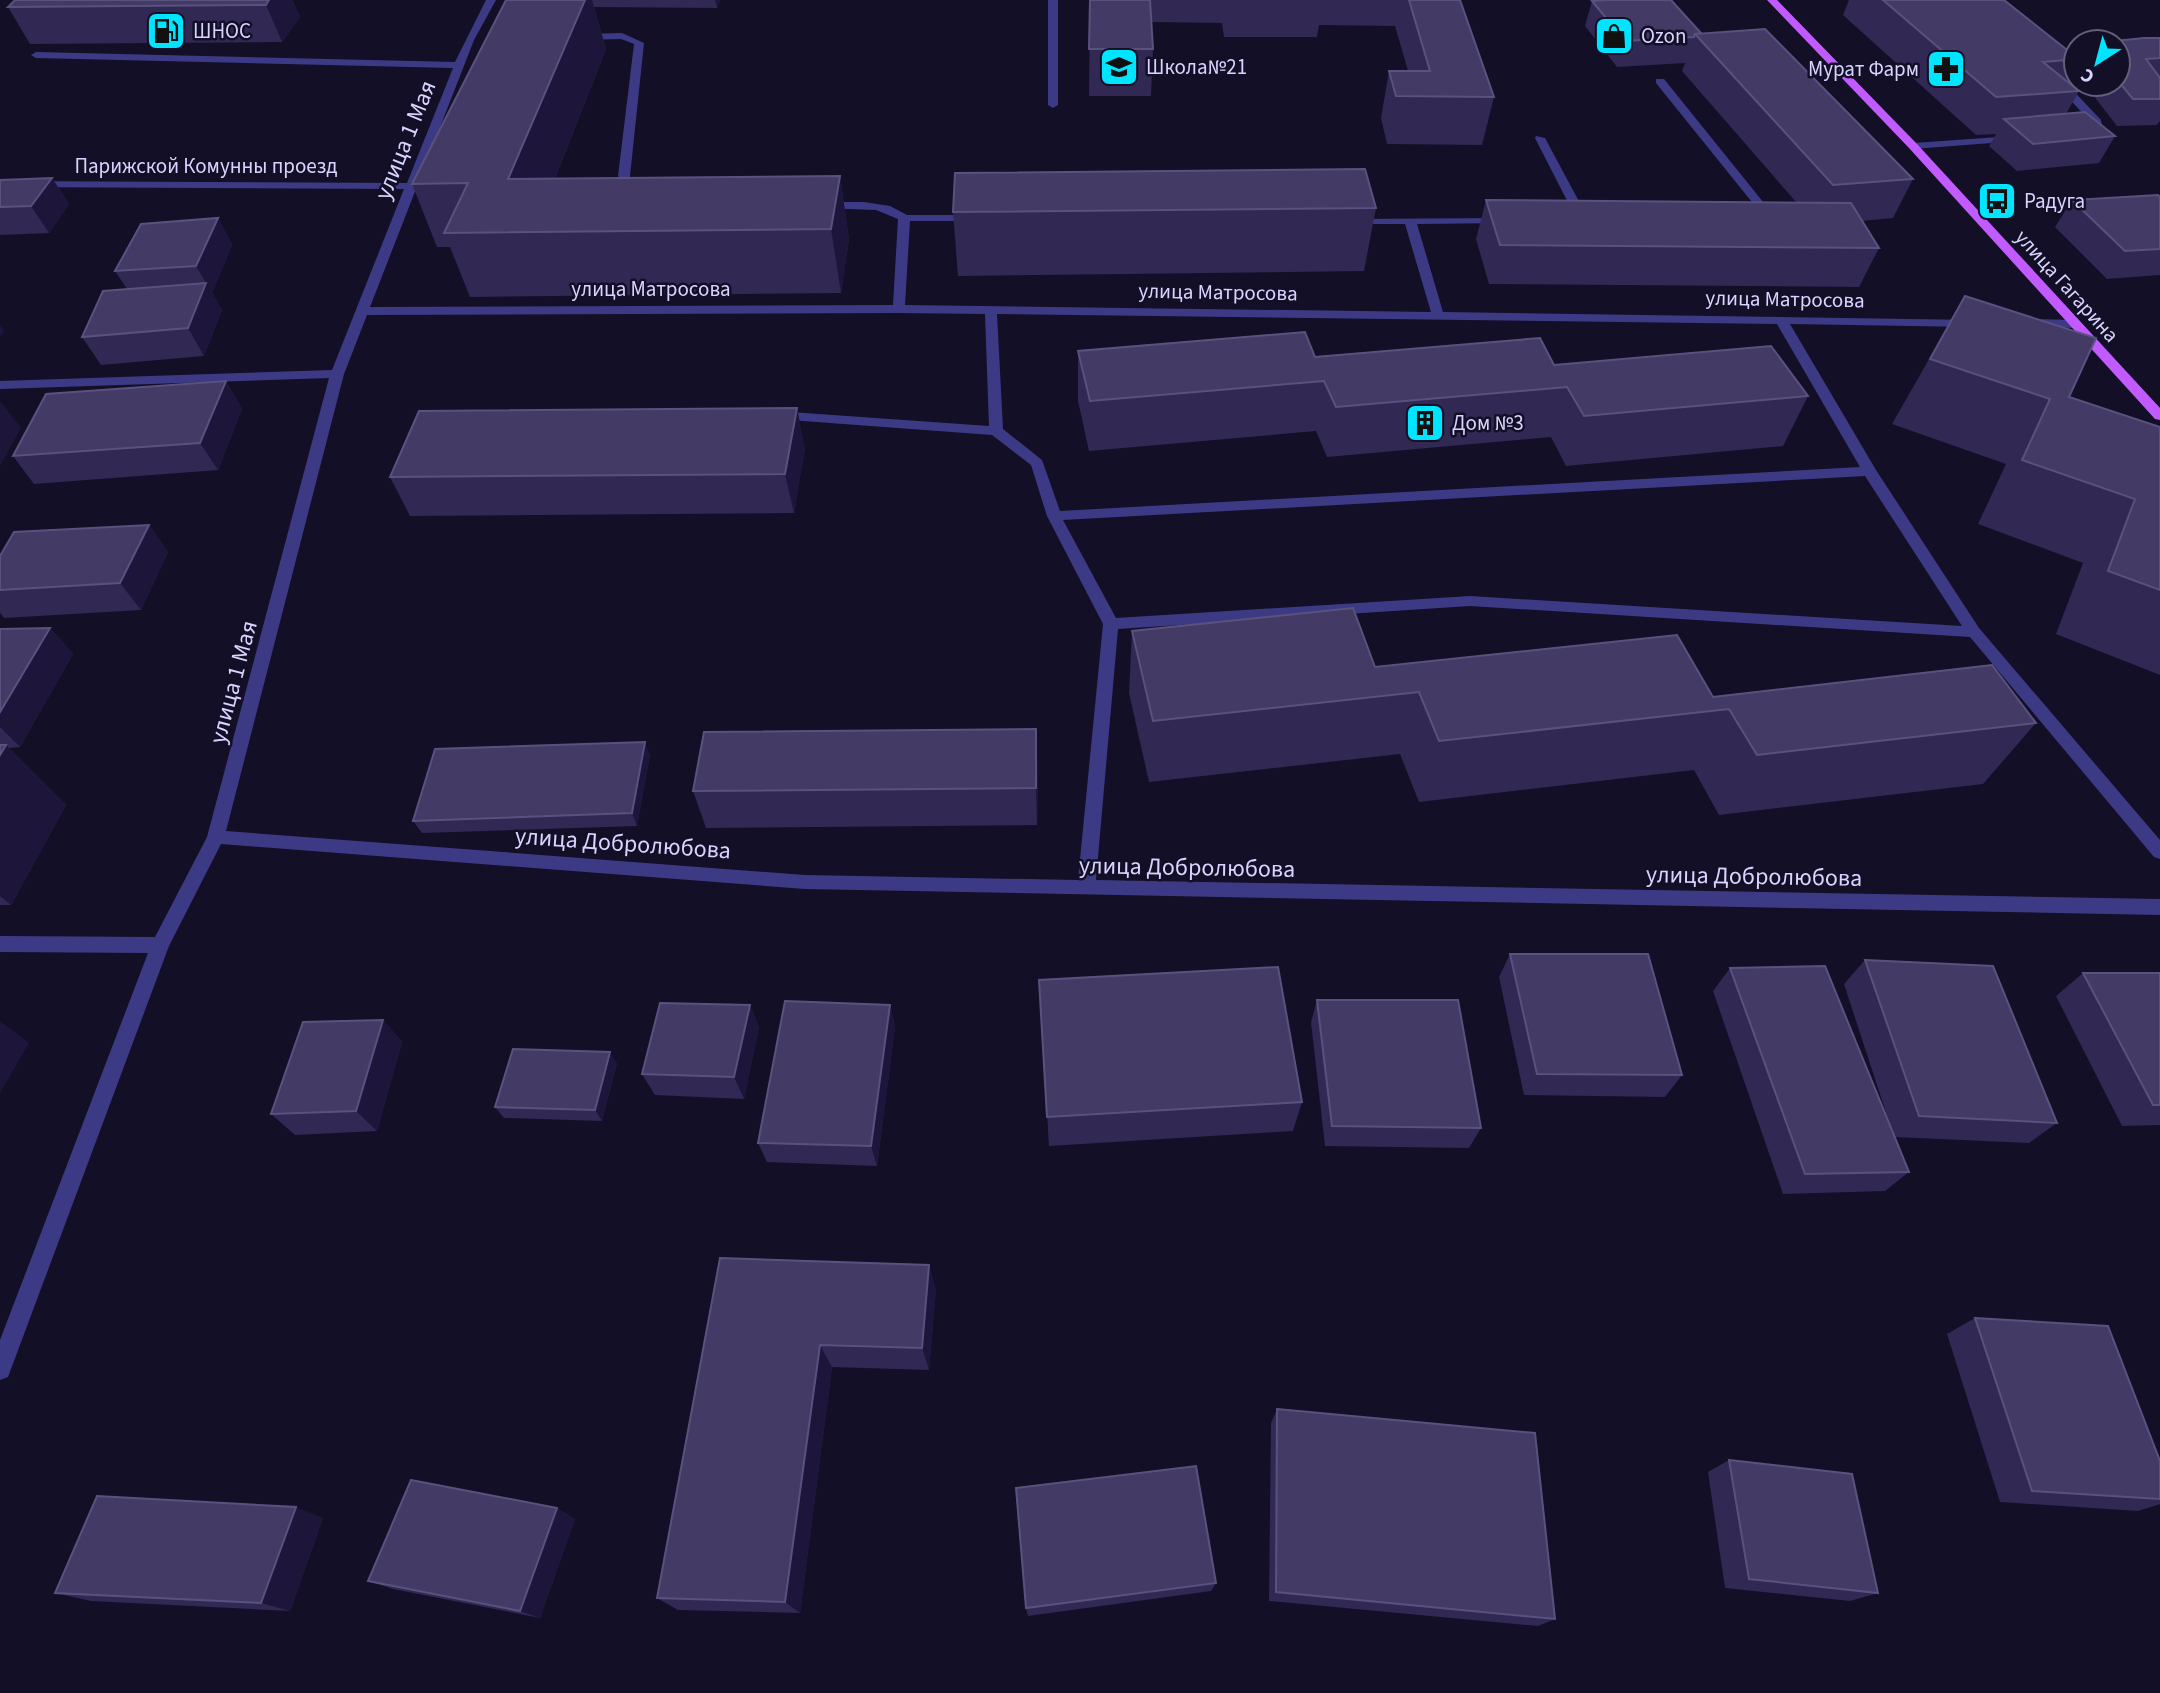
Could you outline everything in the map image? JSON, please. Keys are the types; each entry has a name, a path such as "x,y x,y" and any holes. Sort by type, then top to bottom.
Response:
{"main road":[{"name":"улица Гагарина","path":"1772,0 1913,146 2159,414"}],"street":[{"name":"улица 1 Мая","path":"0,1369 160,945 216,837 337,374 459,65 476,40 491,0"},
{"path":"1053,0 1053,105"},
{"path":"566,37 622,36 639,43 624,176 634,191 660,198"},
{"path":"36,55 459,65"},
{"path":"2048,69 2097,122 2099,129 2094,132 2068,134"},
{"path":"1660,81 1775,223 1761,223"},
{"path":"1540,138 1584,222"},
{"path":"1913,146 2029,138"},
{"name":"Парижской Комунны проезд","path":"0,184 411,186"},
{"path":"811,205 896,210 904,218 986,218"},
{"path":"900,309 904,218"},
{"path":"1341,220 1517,222"},
{"path":"1410,221 1438,316"},
{"path":"1571,222 1598,222"},
{"name":"улица Матросова","path":"362,311 900,309 1987,323"},
{"path":"990,310 996,431"},
{"path":"1782,320 1869,471 1974,632 2160,852"},
{"path":"2015,323 2074,324"},
{"path":"0,386 337,374"},
{"path":"759,414 996,431 1037,463 1054,516 1111,624 1086,890"},
{"path":"1054,516 1869,471"},
{"path":"1111,624 1470,601 1974,632"},
{"name":"улица Добролюбова","path":"216,837 806,882 1086,890 2160,907"},
{"path":"0,944 160,945"}],"building":[{"path":"15,0 269,0 266,5 8,7"},
{"path":"506,0 585,0 508,179 840,176 831,229 444,233 468,183 412,184"},
{"path":"1090,0 1150,0 1153,49 1089,49"},
{"path":"1409,0 1460,0 1494,97 1396,96 1389,71 1430,71"},
{"path":"1671,0 1701,33 1695,34 1694,37 1625,41 1592,1"},
{"path":"1883,0 2004,0 2062,46 2062,60 2043,62 2062,77 2062,92 1996,97"},
{"path":"1765,29 1913,179 1833,185 1695,34"},
{"path":"2160,38 2160,58 2146,59 2160,78 2160,99 2132,98 2132,39"},
{"path":"2085,112 2115,136 2033,144 2004,119"},
{"path":"1365,169 1376,208 953,212 955,173"},
{"path":"52,178 31,206 0,207 0,180"},
{"path":"2158,195 2160,249 2125,251 2072,200"},
{"path":"1486,200 1851,203 1879,248 1500,245"},
{"path":"218,218 196,266 115,271 141,224"},
{"path":"206,283 188,328 82,337 103,291"},
{"path":"1965,296 2096,338 2069,397 2160,427 2160,590 2108,571 2135,499 2022,460 2050,399 1930,359"},
{"path":"1305,332 1315,357 1540,338 1554,365 1771,346 1808,396 1584,416 1567,387 1336,407 1324,381 1090,401 1078,351"},
{"path":"226,381 200,443 13,456 46,394"},
{"path":"797,408 785,474 390,477 419,411"},
{"path":"149,525 120,583 0,590 0,556 14,532"},
{"path":"1353,608 1375,667 1677,635 1713,697 1992,665 2036,723 1757,755 1729,709 1439,741 1419,692 1153,721 1132,631"},
{"path":"50,628 0,712 0,629"},
{"path":"1036,729 1036,788 693,791 704,732"},
{"path":"645,742 632,813 413,821 435,749"},
{"path":"1510,954 1648,954 1682,1075 1537,1074"},
{"path":"1865,960 1993,966 2057,1123 1919,1116"},
{"path":"1825,966 1909,1172 1805,1174 1730,968"},
{"path":"1278,967 1302,1102 1047,1117 1039,980"},
{"path":"2083,973 2160,973 2160,1105 2153,1105"},
{"path":"1317,1000 1458,1000 1481,1128 1332,1126"},
{"path":"785,1001 890,1005 871,1146 758,1143"},
{"path":"660,1003 750,1005 734,1077 642,1074"},
{"path":"383,1020 356,1111 271,1114 303,1022"},
{"path":"513,1049 610,1052 595,1110 495,1107"},
{"path":"720,1258 929,1265 922,1348 820,1345 785,1602 657,1598"},
{"path":"1975,1318 2108,1326 2160,1461 2160,1499 2032,1491"},
{"path":"1277,1409 1535,1433 1555,1619 1276,1592"},
{"path":"1729,1460 1852,1474 1878,1593 1749,1579"},
{"path":"1196,1466 1216,1583 1026,1608 1016,1488"},
{"path":"411,1480 557,1508 520,1611 368,1581"},
{"path":"97,1496 296,1507 261,1603 55,1593"}],"place":[{"name":"ШНОС","path":"166,31"},
{"name":"Ozon","path":"1614,36"},
{"name":"Школа№21","path":"1119,67"},
{"name":"Мурат Фарм","path":"1946,69"},
{"name":"Радуга","path":"1997,201"},
{"name":"Дом №3","path":"1425,423"}]}
